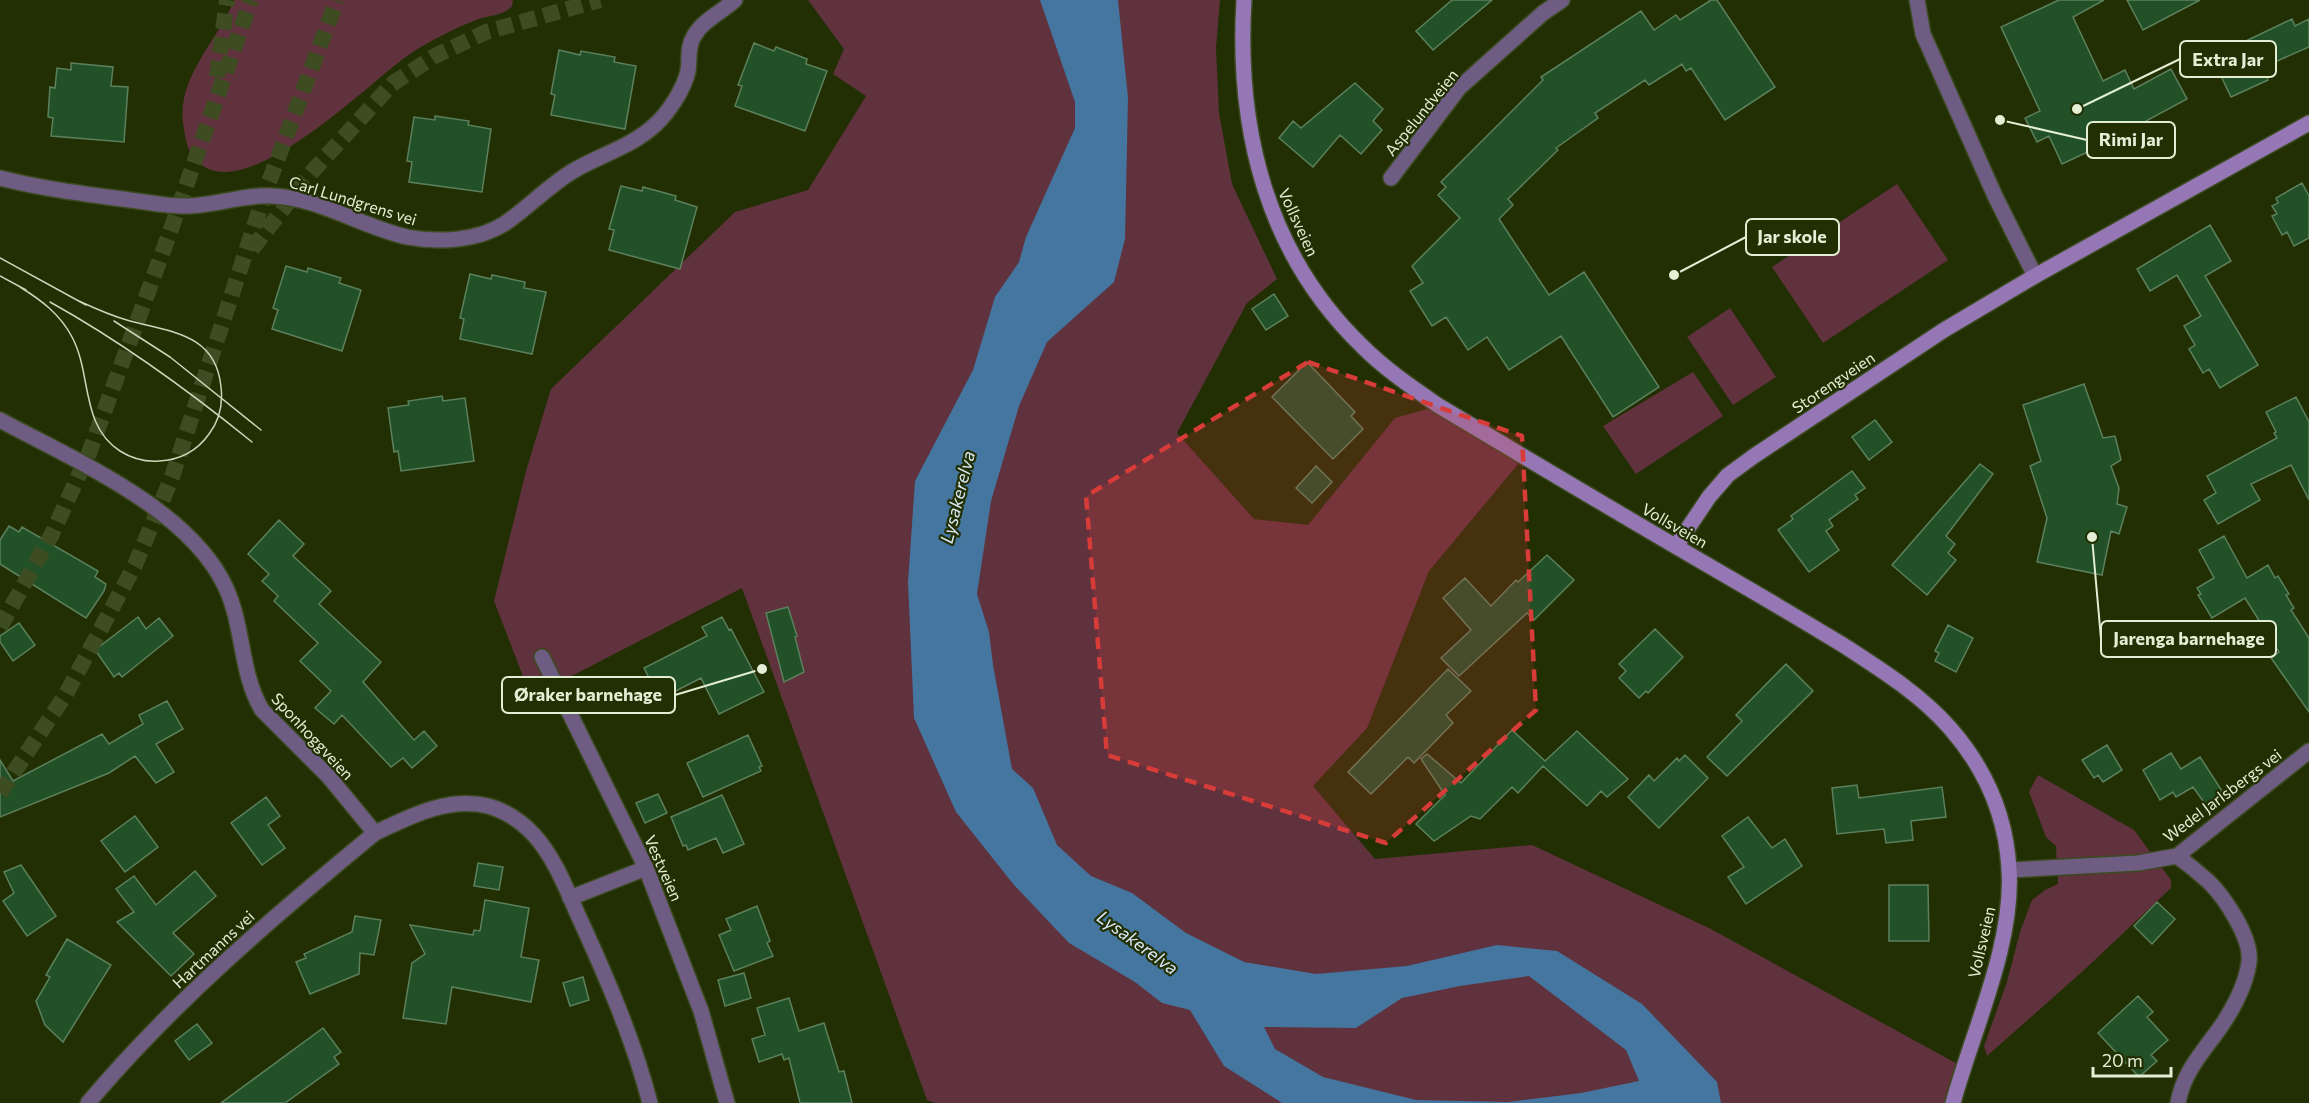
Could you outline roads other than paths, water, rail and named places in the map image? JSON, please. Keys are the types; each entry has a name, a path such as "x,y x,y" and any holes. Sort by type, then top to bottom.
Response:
{"main road":[{"name":"Vollsveien","path":"1244,0 1242,62 1249,130 1261,178 1280,233 1311,286 1334,317 1364,348 1407,384 1439,406 1863,658 1928,706 1950,728 1988,782 2006,837 2009,902 2005,932 1953,1103"},
{"name":"Storengveien","path":"1676,546 1709,497 1728,475 1893,364 2035,276 2309,123"}],"street":[{"name":"Carl Lundgrens vei","path":"0,178 40,188 186,207 226,202 250,195 277,196 311,203 370,226 407,237 440,240 464,238 504,224 569,173 620,149 642,136 657,123 685,83 693,37 699,28 735,0"},
{"name":"Aspelundveien","path":"1391,178 1459,88 1543,13 1562,0"},
{"path":"1917,0 1923,34 1995,196 2035,276"},
{"name":"Sponhoggveien","path":"0,420 109,479 154,509 206,553 219,572 235,610 249,682 262,710 329,777 375,833"},
{"name":"Vestveien","path":"543,657 646,868 701,1011 727,1103"},
{"name":"Wedel Jarlsbergs vei","path":"2009,870 2138,863 2177,856 2309,751"},
{"path":"375,833 419,812 445,806 486,806 504,812 521,822 536,837 552,861 570,898 617,1005 644,1079 650,1103"},
{"name":"Hartmanns vei","path":"88,1103 171,1012 248,939 375,833"},
{"path":"2177,856 2210,883 2235,917 2246,942 2250,960 2242,988 2218,1031 2196,1058 2181,1089 2178,1103"},
{"path":"570,898 646,868"}],"water":[{"name":"Lysakerelva","path":"1040,0 1118,0 1128,98 1125,239 1114,282 1047,342 1019,406 991,501 977,594 989,632 1012,769 1033,788 1057,845 1091,876 1132,893 1186,933 1244,962 1316,974 1407,966 1497,945 1557,951 1642,1004 1717,1082 1721,1103 1282,1103 1224,1066 1190,1010 1162,1003 1135,982 1069,943 1014,885 956,812 914,718 908,582 915,481 973,370 995,297 1019,262 1026,237 1075,128 1075,102","holes":["1529,976 1626,1050 1639,1081 1581,1093 1508,1102 1416,1100 1323,1077 1275,1049 1264,1027 1356,1028 1402,998 1460,986"]}],"tunnel":[{"path":"217,77 227,0"},
{"path":"0,627 52,534 89,453 170,232 251,0"},
{"path":"0,793 66,694 135,565 172,477 266,190 337,0"},
{"path":"252,249 311,173 392,84 435,56 486,32 600,0"}],"tram line":[{"path":"0,258 86,305"},
{"path":"0,276 26,290"},
{"path":"20,287 49,308 62,321 72,337 78,351 93,413 98,427 107,440 120,451 143,460 166,460 193,450 212,429 221,406 221,387 217,369 210,356 189,338 117,317 79,301"},
{"path":"50,302 103,333 154,368 252,442"},
{"path":"114,321 170,357 261,430"}],"place":[{"name":"Extra Jar","path":"2077,109"},
{"name":"Rimi Jar","path":"2000,120"},
{"name":"Jar skole","path":"1674,275"},
{"name":"Jarenga barnehage","path":"2092,537"},
{"name":"Øraker barnehage","path":"762,669"}]}
